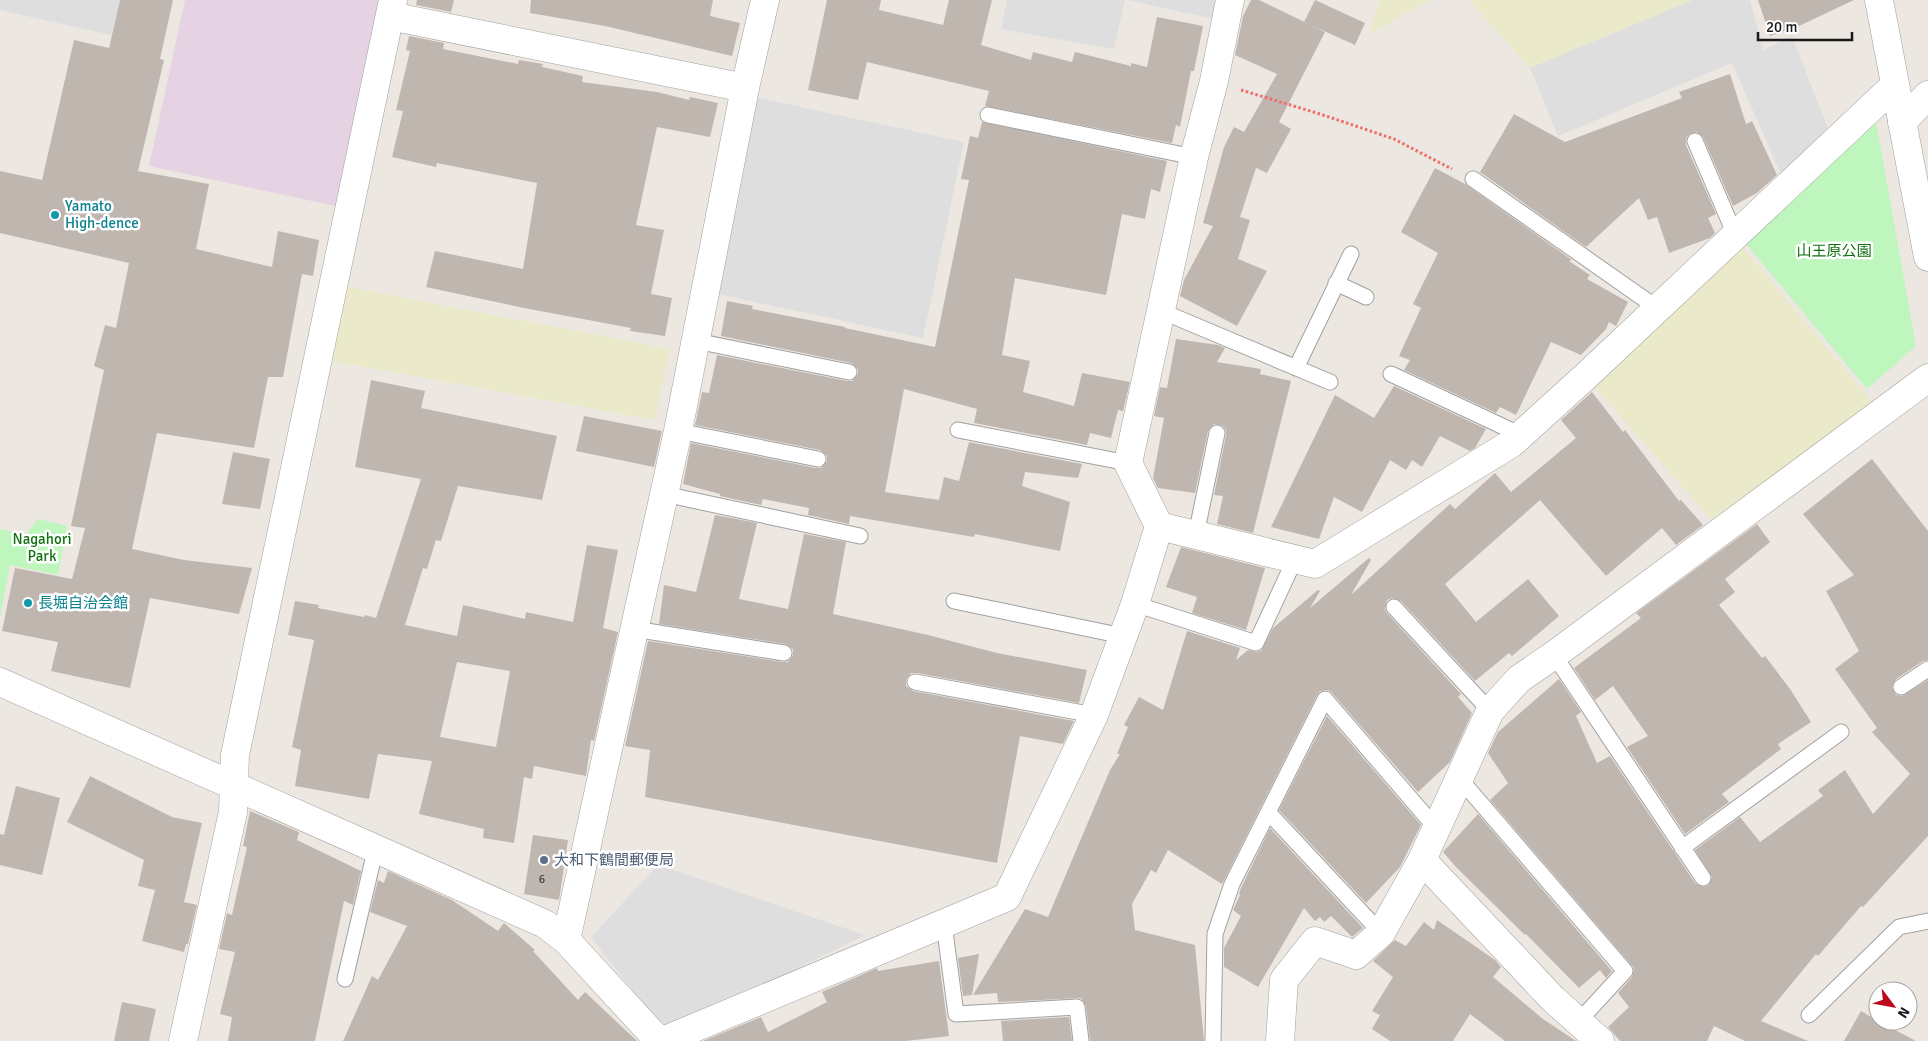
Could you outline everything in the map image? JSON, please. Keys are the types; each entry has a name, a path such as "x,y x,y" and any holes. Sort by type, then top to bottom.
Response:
{"street":[{"path":"566,940 678,431 745,88 765,0"},
{"path":"0,682 376,847 545,924 566,940 661,1041 1007,897 1094,715 1135,604 1159,526 1128,463 1194,157 1214,82 1230,0"},
{"path":"1879,0 1928,257"},
{"path":"183,1041 233,812 234,754 391,8 745,88"},
{"path":"1159,526 1315,564 1512,443 1894,86"},
{"path":"1902,122 1928,95"},
{"path":"1280,1041 1284,980 1315,941 1356,955 1381,933 1422,860 1490,711 1519,679 1928,378"},
{"path":"1422,860 1553,999 1600,1041"}],"lane":[{"path":"988,115 1194,157"},
{"path":"1695,141 1735,235"},
{"path":"1473,180 1658,308"},
{"path":"1296,368 1350,254"},
{"path":"1336,283 1366,297"},
{"path":"1161,311 1330,382"},
{"path":"696,341 849,372"},
{"path":"1391,374 1521,435"},
{"path":"958,430 1128,463"},
{"path":"678,431 818,459"},
{"path":"1196,535 1217,433"},
{"path":"664,494 860,536"},
{"path":"1135,604 1256,643 1295,559"},
{"path":"954,601 1123,636"},
{"path":"1394,608 1490,711"},
{"path":"634,629 784,653"},
{"path":"1554,655 1703,878"},
{"path":"1901,687 1928,669"},
{"path":"915,682 1094,715"},
{"path":"1213,1041 1216,934 1232,884 1325,699 1436,828"},
{"path":"1682,848 1841,732"},
{"path":"1460,779 1625,971 1578,1022"},
{"path":"1269,813 1381,933"},
{"path":"345,979 376,847"},
{"path":"1809,1015 1898,927 1928,920"},
{"path":"944,924 956,1014 1077,1007 1081,1041"}],"path":[{"path":"1214,82 1394,139 1473,180"}],"shaded area":[{"path":"0,0 120,0 111,35 0,10"},
{"path":"185,0 383,0 340,207 149,166"},
{"path":"1007,0 1125,0 1114,49 1001,29"},
{"path":"1127,0 1228,0 1224,21"},
{"path":"1693,0 1750,0 1763,50 1792,36 1829,131 1782,176 1732,63 1558,136 1530,68"},
{"path":"754,97 964,142 923,338 713,293"},
{"path":"658,865 865,935 666,1033 591,937"}],"green space":[{"path":"1379,0 1430,0 1370,34"},
{"path":"1469,0 1693,0 1530,68"},
{"name":"山王原公園","path":"1876,122 1916,346 1867,389 1746,244"},
{"path":"1740,244 1878,409 1717,526 1593,385"},
{"path":"343,286 670,349 655,420 331,361"},
{"name":"Nagahori Park","path":"38,519 67,526 58,575 10,565 0,617 0,529 25,535"}],"building":[{"path":"120,0 173,0 160,59 164,60 138,171 209,184 196,249 272,267 278,231 319,240 313,276 302,274 283,377 268,377 254,448 157,433 132,549 184,560 252,568 239,614 150,598 130,688 51,671 58,642 2,631 15,568 72,579 85,528 71,526 104,370 94,366 105,325 116,328 129,263 0,233 0,171 42,180 74,40 109,48"},
{"path":"417,0 454,0 451,12 416,5"},
{"path":"531,0 713,0 710,16 740,23 732,56 605,26 530,13"},
{"path":"827,0 881,0 879,10 943,25 949,0 992,0 981,45 1031,60 1033,52 1072,62 1075,52 1131,66 1131,63 1147,67 1157,17 1203,26 1194,71 1191,71 1180,127 1176,125 1172,143 985,106 989,91 867,62 858,100 808,90"},
{"path":"1251,0 1259,0 1325,32 1279,122 1291,129 1267,173 1256,168 1240,217 1250,220 1238,259 1267,271 1237,326 1180,296 1184,280 1213,226 1203,223 1224,147 1234,127 1244,132 1277,74 1235,55 1243,16"},
{"path":"1315,0 1365,23 1355,45 1304,22"},
{"path":"1758,0 1854,0 1799,26 1770,36"},
{"path":"409,36 444,43 443,49 518,64 519,60 543,64 542,67 583,76 582,82 657,92 689,100 690,97 718,103 710,137 657,127 636,225 664,230 651,294 672,298 665,336 630,331 631,328 426,287 435,251 523,269 537,183 437,163 436,167 392,157 403,111 396,110 410,51 406,50"},
{"path":"1730,74 1746,124 1752,121 1777,175 1757,193 1733,206 1703,137 1697,132 1688,135 1686,145 1716,214 1708,218 1715,233 1710,238 1669,253 1657,217 1648,220 1639,198 1586,247 1480,172 1514,114 1565,142 1682,98 1679,92"},
{"path":"982,122 1167,161 1160,192 1151,189 1145,219 1122,214 1106,295 1015,278 1002,355 1030,361 1023,392 1074,406 1082,373 1130,382 1123,411 1118,410 1111,438 1090,433 1087,445 974,423 977,409 904,389 885,492 939,500 944,477 959,481 969,442 1082,464 1078,478 1025,472 1022,486 1070,502 1060,551 975,534 974,537 850,516 849,524 808,515 809,508 763,499 761,505 720,496 720,494 683,484 691,443 816,468 821,468 827,461 827,456 820,450 695,425 702,392 709,393 717,355 847,381 852,381 858,374 858,369 851,363 721,336 727,301 753,306 752,309 935,347 969,180 961,179 970,136 978,138"},
{"path":"1435,168 1465,184 1572,260 1569,261 1590,275 1587,279 1628,302 1616,326 1609,322 1606,329 1581,355 1551,342 1516,415 1500,407 1496,413 1404,370 1410,360 1399,356 1421,308 1413,304 1438,253 1401,232"},
{"path":"1176,339 1218,345 1225,348 1217,362 1261,369 1260,374 1291,381 1253,533 1217,524 1223,496 1214,495 1226,435 1226,430 1223,426 1214,424 1208,431 1195,493 1158,488 1153,478 1164,418 1154,416 1160,387 1167,388"},
{"path":"371,380 425,391 421,408 557,436 542,500 458,486 441,541 436,540 427,569 423,568 405,625 457,636 463,605 525,619 526,612 573,622 587,545 618,550 603,628 618,632 594,741 591,740 586,776 534,766 532,779 524,777 514,843 483,838 484,829 419,814 432,761 378,754 369,799 295,786 301,750 292,747 314,640 288,635 295,601 319,605 318,608 376,618 421,479 355,467","holes":["457,662 510,671 496,747 440,737"]},
{"path":"1394,386 1486,429 1475,448 1470,451 1440,436 1422,467 1412,460 1406,470 1390,460 1362,512 1334,497 1319,539 1271,527 1335,395 1374,418"},
{"path":"1592,392 1623,432 1625,430 1679,501 1681,500 1703,525 1676,545 1662,528 1606,576 1540,500 1445,584 1476,622 1528,579 1559,616 1512,656 1509,653 1475,681 1401,601 1392,598 1387,600 1385,609 1387,613 1461,694 1458,697 1472,713 1450,762 1418,792 1332,693 1328,690 1320,691 1222,884 1168,850 1156,873 1151,870 1132,904 1135,930 1195,945 1204,1041 1090,1041 1086,1006 1081,998 998,1002 997,993 973,995 1025,909 1048,917 1110,770 1120,754 1117,754 1128,727 1124,725 1139,697 1163,710 1187,631 1240,648 1236,660 1248,650 1261,651 1273,628 1318,590 1320,591 1310,608 1369,558 1371,560 1351,595 1450,504 1455,509 1495,473 1511,492 1576,438 1561,420"},
{"path":"584,416 662,431 654,467 576,451"},
{"path":"233,452 270,459 260,509 222,504"},
{"path":"1872,459 1928,531 1928,660 1923,661 1896,679 1892,687 1896,695 1902,696 1928,680 1928,836 1863,907 1861,906 1818,956 1816,954 1761,1021 1808,1041 1745,1041 1714,1026 1707,1041 1620,1041 1608,1027 1629,1007 1618,993 1632,977 1634,968 1490,800 1508,783 1488,753 1498,732 1559,679 1581,712 1576,716 1597,763 1610,756 1695,883 1703,887 1709,885 1712,877 1695,850 1740,817 1760,842 1823,796 1818,790 1845,770 1873,814 1910,774 1872,732 1877,728 1835,669 1859,651 1826,591 1854,575 1803,514"},
{"path":"715,515 757,523 739,599 788,609 804,534 846,542 833,614 928,635 997,653 1087,670 1079,703 917,673 911,673 906,680 906,686 913,691 1074,721 1063,744 1020,736 997,863 645,797 650,750 625,746 648,641 783,662 788,662 793,655 793,649 785,644 659,624 664,585 696,592"},
{"path":"1757,524 1770,542 1725,579 1735,592 1719,605 1762,658 1765,656 1790,689 1811,722 1778,744 1781,749 1722,794 1729,802 1685,834 1627,747 1648,736 1613,686 1595,700 1574,668 1641,618 1636,613"},
{"path":"1181,547 1265,568 1246,630 1192,613 1197,597 1166,587"},
{"path":"1327,716 1421,825 1400,867 1366,903 1279,810"},
{"path":"90,776 172,817 202,823 184,902 197,905 188,944 186,944 184,952 142,941 155,890 138,886 144,860 67,822"},
{"path":"16,786 60,798 42,875 0,865 0,834 4,835"},
{"path":"250,811 299,832 297,840 361,871 353,905 344,901 315,1041 228,1041 232,1017 220,1014 235,952 219,949 227,913 232,915 247,847 243,846"},
{"path":"1478,814 1612,971 1606,978 1600,970 1579,988 1443,852"},
{"path":"1270,828 1363,928 1352,937 1331,916 1324,922 1320,917 1315,921 1304,908 1258,987 1224,967 1224,948 1241,916 1233,910 1241,888"},
{"path":"533,835 568,840 559,900 524,894"},
{"path":"388,871 452,900 498,931 504,923 535,950 533,951 578,1000 585,992 637,1041 343,1041 372,976 378,980 407,926 370,912 378,880 384,883"},
{"path":"1437,920 1495,960 1501,967 1493,977 1543,1019 1576,1041 1505,1041 1470,1014 1453,1041 1390,1041 1372,1029 1380,1015 1372,1011 1393,977 1373,961 1395,940 1406,946 1424,922 1434,930"},
{"path":"979,954 972,995 963,996 958,958"},
{"path":"939,961 949,1036 906,1041 703,1041 761,1017 768,1032 827,1002 822,992 877,968 878,971"},
{"path":"122,1002 156,1009 149,1041 114,1041"},
{"path":"1861,1011 1868,1015 1868,1031 1897,1031 1916,1041 1844,1041"},
{"path":"1069,1017 1072,1041 1003,1041 1001,1021"}],"place":[{"name":"Yamato High-dence","path":"55,215"},
{"name":"長堀自治会館","path":"28,603"},
{"name":"大和下鶴間郵便局","path":"544,860"}]}
